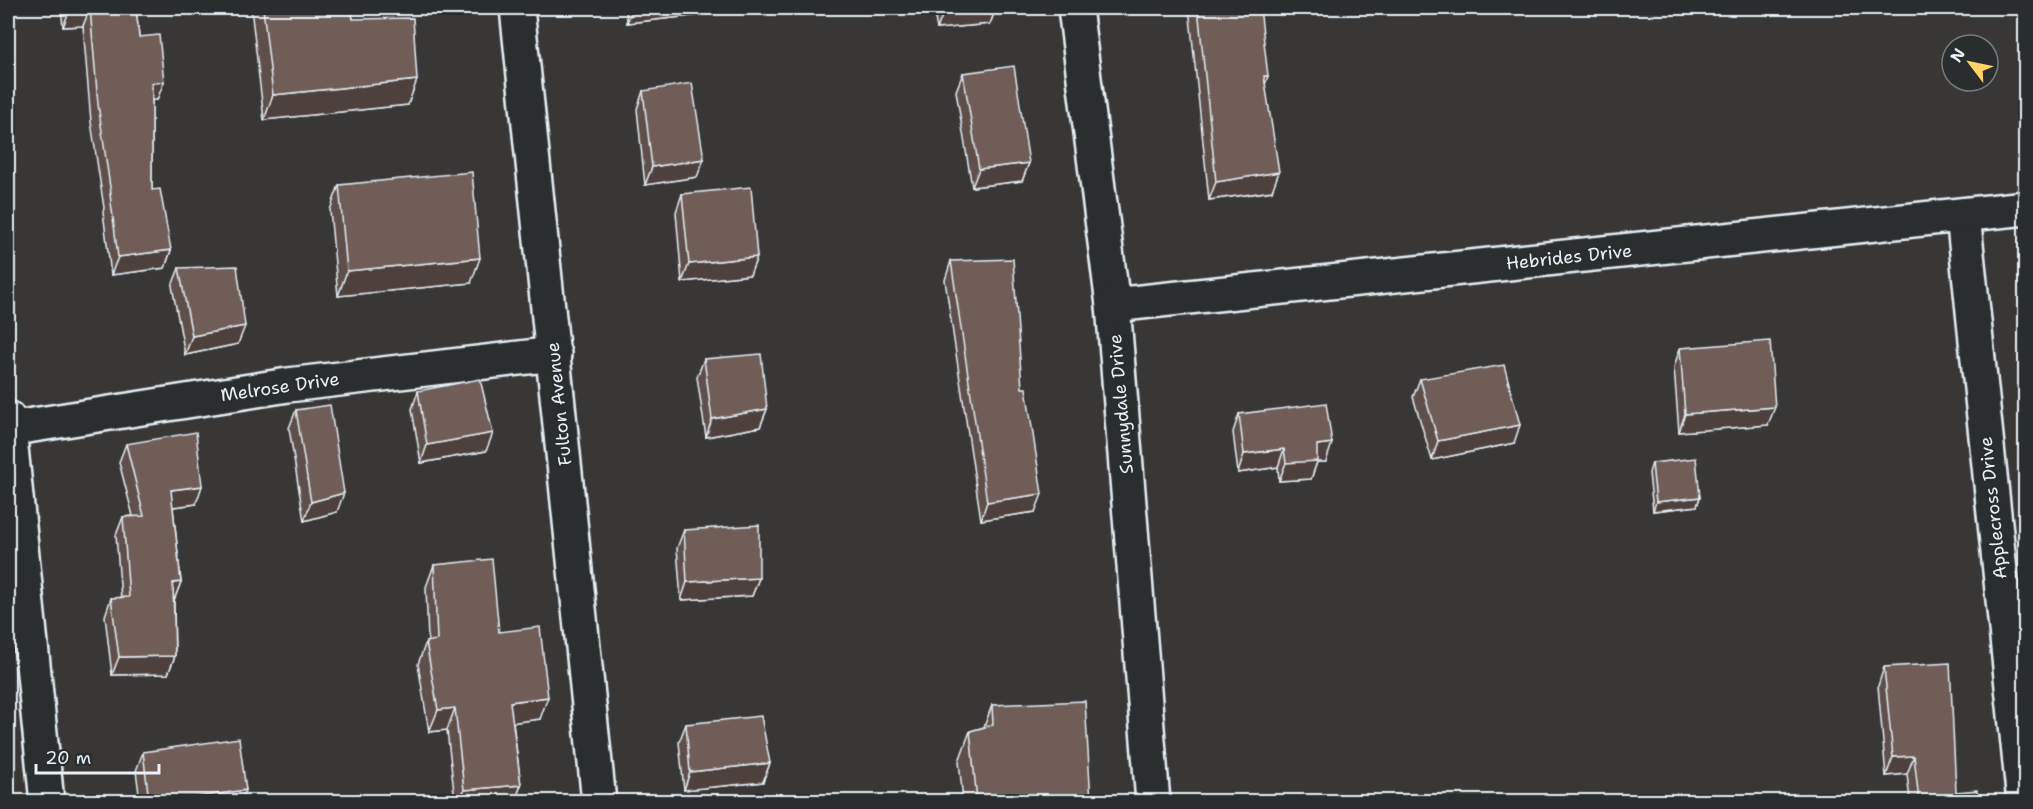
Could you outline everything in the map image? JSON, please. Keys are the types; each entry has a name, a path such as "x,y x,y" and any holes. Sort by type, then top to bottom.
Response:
{"street":[{"name":"Fulton Avenue","path":"517,8 600,801"},
{"name":"Sunnydale Drive","path":"1075,8 1113,305 1153,801"},
{"name":"Hebrides Drive","path":"1113,305 2025,208"},
{"name":"Applecross Drive","path":"1963,215 2024,801"},
{"name":"Melrose Drive","path":"8,425 288,385 554,354"},
{"path":"8,425 47,801"}],"building":[{"path":"90,8 136,8 139,37 159,35 164,82 152,83 152,190 160,189 171,250 118,257 98,104"},
{"path":"263,8 351,8 353,19 413,18 417,80 273,95"},
{"path":"943,8 978,8 944,11"},
{"path":"1198,8 1260,8 1268,76 1264,76 1279,172 1216,182"},
{"path":"1014,66 1029,163 979,169 963,73"},
{"path":"692,83 704,159 652,167 643,91"},
{"path":"472,172 480,258 347,271 339,185"},
{"path":"751,187 757,257 689,264 682,194"},
{"path":"1013,259 1022,388 1026,388 1042,494 987,502 951,261"},
{"path":"237,266 245,326 192,336 179,268"},
{"path":"1770,341 1775,407 1685,414 1680,348"},
{"path":"761,354 767,409 712,419 704,359"},
{"path":"1504,365 1520,425 1438,441 1420,379"},
{"path":"480,379 493,433 427,445 418,391"},
{"path":"1326,403 1332,443 1317,445 1317,461 1286,463 1284,449 1244,454 1239,414"},
{"path":"330,405 344,493 311,502 296,410"},
{"path":"196,432 202,486 171,490 181,582 173,583 175,656 119,657 111,598 129,597 123,517 144,516 126,444"},
{"path":"1696,458 1700,497 1656,502 1652,463"},
{"path":"759,525 759,578 687,582 684,530"},
{"path":"492,559 499,632 540,627 548,697 510,702 521,785 464,790 455,708 438,710 426,642 437,640 434,565"},
{"path":"1950,663 1956,792 1977,790 1978,801 1919,801 1914,756 1893,757 1884,667"},
{"path":"8,666 11,705 8,705"},
{"path":"1085,701 1091,801 977,801 970,731 993,725 992,705"},
{"path":"761,716 770,763 690,772 686,724"},
{"path":"239,738 246,790 168,801 149,801 143,752"}]}
